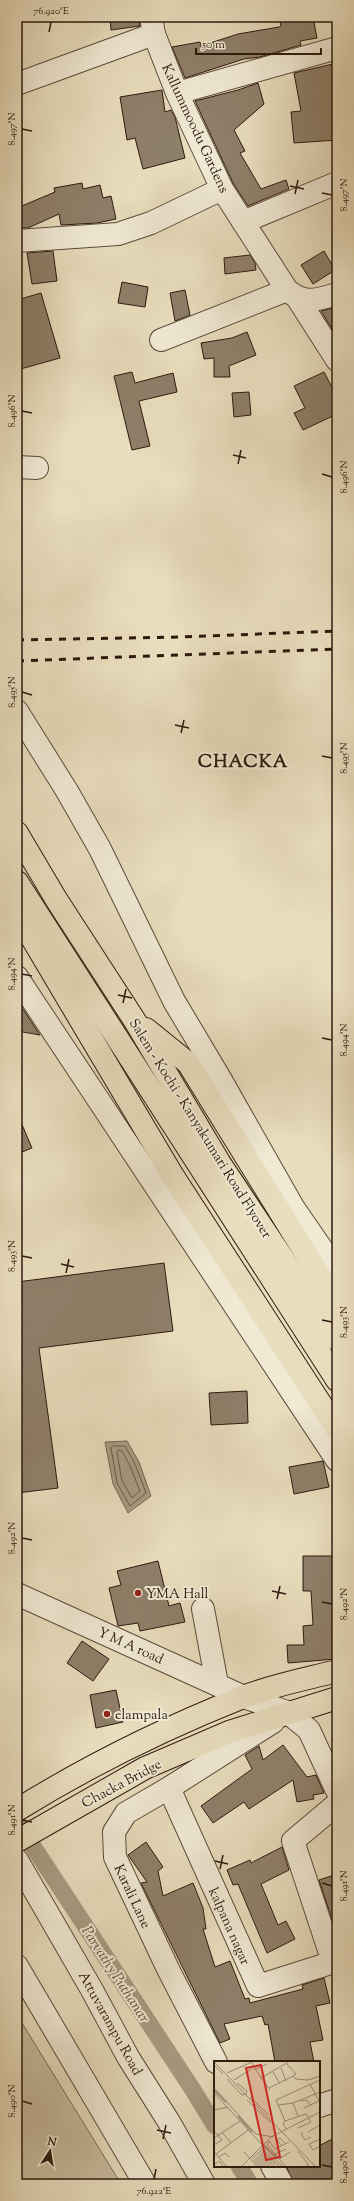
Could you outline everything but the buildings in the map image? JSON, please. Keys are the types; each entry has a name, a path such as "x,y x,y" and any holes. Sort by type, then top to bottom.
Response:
{"main road":[{"name":"Salem - Kochi - Kanyakumari Road Flyover","path":"17,833 56,899 135,1021 220,1162 337,1340"},
{"name":"Salem - Kochi - Kanyakumari Road Flyover","path":"17,882 337,1380"},
{"path":"17,913 173,1176 337,1429"},
{"path":"135,1021 188,1063 337,1304"},
{"name":"Chacka Bridge","path":"17,1810 48,1791 138,1743 244,1697 337,1671"},
{"name":"Chacka Bridge","path":"17,1855 144,1768 229,1732 287,1712 337,1698"}],"street":[{"path":"17,84 153,26"},
{"name":"Kallummoodu Gardens","path":"153,26 177,93 222,189 337,360"},
{"path":"177,93 337,48"},
{"path":"244,222 337,183"},
{"path":"17,241 118,234 150,224 222,189"},
{"path":"161,340 292,294 314,300 337,294"},
{"path":"17,711 67,791 100,849 174,1001 293,1207 337,1271"},
{"path":"17,977 337,1460"},
{"name":"Y M A road","path":"17,1594 244,1697 287,1712 310,1730 337,1791"},
{"path":"203,1609 217,1684"},
{"name":"Karali Lane","path":"215,2061 168,1971 115,1857 114,1832 126,1813 169,1788 287,1712"},
{"name":"kalpana nagar","path":"169,1788 258,1986 335,1961"},
{"path":"335,1961 293,1841 337,1804"},
{"name":"Attuvarampu Road","path":"17,1855 128,2057 204,2184"},
{"path":"17,1966 145,2184"},
{"path":"320,2106 337,2100"},
{"path":"273,2167 282,2184"}],"shaded area":[{"path":"17,2015 121,2184 17,2184"}],"water":[{"path":"127,1441 139,1462 151,1496 128,1513 113,1484 105,1442"}],"waterway":[{"name":"Parvathy Puthanar","path":"17,1822 214,2124"},
{"name":"Parvathy Puthanar","path":"240,2167 250,2184"}],"railway":[{"path":"17,640 180,637 337,631"},
{"path":"17,661 337,649"}],"place":[{"name":"YMA Hall","path":"138,1593"},
{"name":"elampala","path":"107,1714"}],"district":[{"name":"CHACKA","path":"243,761"}]}
